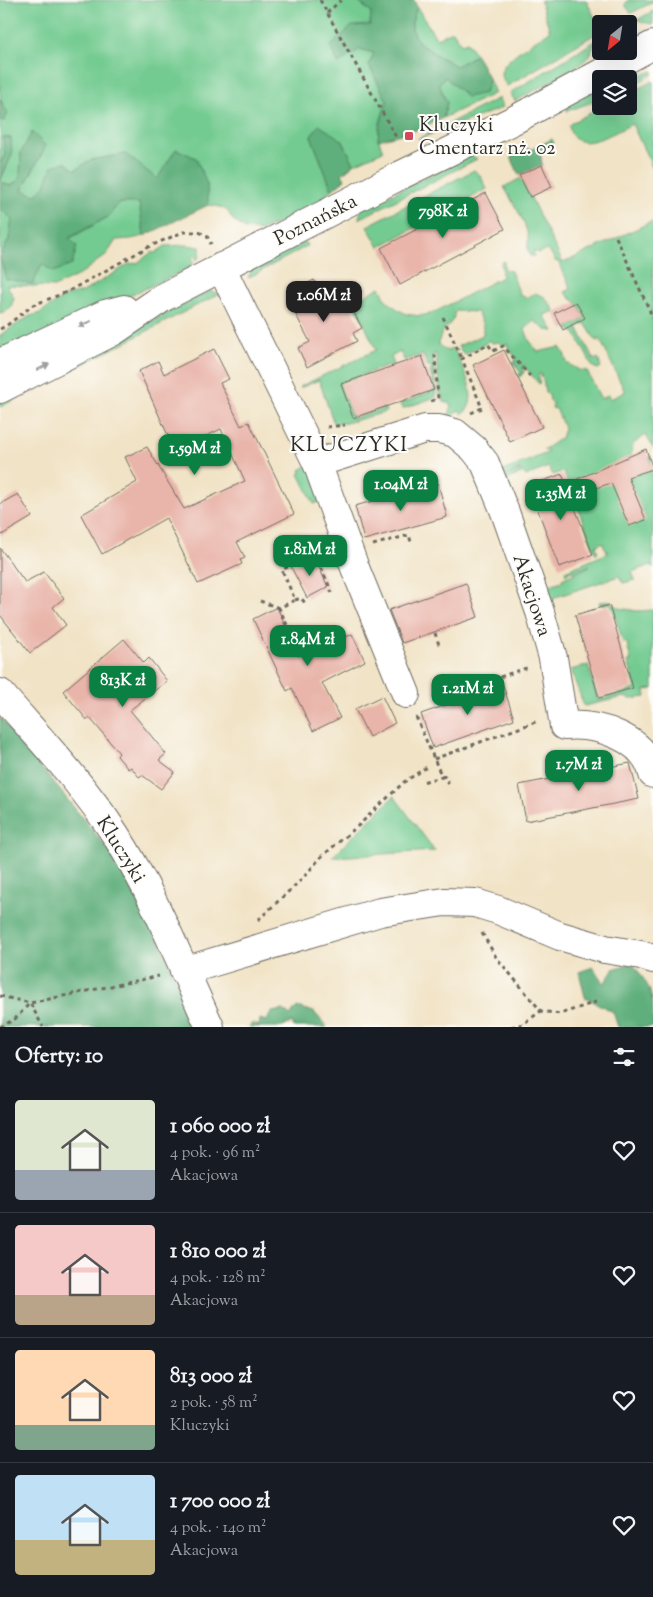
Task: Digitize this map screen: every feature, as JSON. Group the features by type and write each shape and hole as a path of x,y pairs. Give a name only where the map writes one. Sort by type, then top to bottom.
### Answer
{"street":[{"name":"Poznańska","path":"0,389 114,331 164,297 223,266 516,119 653,46"},
{"path":"223,266 317,462 355,568 406,694"},
{"name":"Poznańska","path":"0,363 105,314 164,297"},
{"name":"Akacjowa","path":"317,462 425,429 439,429 454,433 468,442 488,469 540,612 553,658 562,713"},
{"name":"Kluczyki","path":"0,692 78,783 114,832 143,881 210,1027"},
{"path":"562,713 564,726 598,729 635,745 649,761 653,774"},
{"path":"184,971 380,912 444,902 475,903 498,910 560,936 653,959"}],"path":[{"path":"320,0 396,137"},
{"path":"327,13 341,0"},
{"path":"0,329 33,304 67,292 148,247 182,232 199,232 207,236 223,266"},
{"path":"616,237 653,318"},
{"path":"439,429 482,408 443,317"},
{"path":"462,359 488,344 493,351 503,346 530,376"},
{"path":"429,402 438,399 435,355"},
{"path":"324,427 349,424"},
{"path":"295,600 282,570 332,544 342,534"},
{"path":"315,553 332,593"},
{"path":"260,601 278,607 301,598 304,603"},
{"path":"278,607 287,625"},
{"path":"435,633 440,645"},
{"path":"484,682 553,658"},
{"path":"406,694 442,777"},
{"path":"434,758 562,713"},
{"path":"255,923 303,878 321,856 359,825 404,782 427,767"},
{"path":"422,782 446,776 449,784"},
{"path":"465,902 496,957 540,1011 560,1014 596,1002"},
{"path":"0,996 30,1003 184,971"},
{"path":"0,1027 15,1019 30,1003"},
{"path":"30,1003 43,1027"},
{"path":"511,1027 522,1024 540,1011"}],"green space":[{"path":"0,0 356,0 371,12 370,25 360,49 374,53 369,65 387,101 379,132 383,151 354,164 342,140 311,136 332,190 312,208 260,231 245,229 233,220 227,210 208,205 207,184 157,179 125,154 91,160 75,170 52,166 45,186 35,195 22,190 46,146 21,152 20,178 11,186 0,182 12,154 5,155 0,163"},
{"path":"356,0 414,0 417,7 412,21 412,28 417,39 421,44 456,66 476,55 489,79 485,93 467,97 445,77 439,84 447,103 443,118 416,130 378,140 379,127 387,101 369,65 374,53 360,49 338,64 331,46 352,26 370,25 371,12"},
{"path":"541,0 586,0 594,15 592,36 507,86 501,75 502,69 513,56 550,31"},
{"path":"628,0 653,0 653,2 631,13 625,5"},
{"path":"417,7 436,38 453,31 461,44 467,42 476,55 456,66 421,44 414,35 412,28 412,21"},
{"path":"653,11 653,24 638,19"},
{"path":"592,43 592,51 589,57 574,69 515,101 510,93"},
{"path":"653,71 653,74 637,83 637,76"},
{"path":"445,76 485,93 489,79 495,93 443,118 447,103 439,84"},
{"path":"653,81 653,169 632,124 587,142 579,141 572,136 569,126 571,123 592,112 592,115 637,115 637,89"},
{"path":"592,92 592,102 567,111 568,104"},
{"path":"499,98 502,108 418,139"},
{"path":"0,99 8,113 4,121 0,120"},
{"path":"319,125 342,140 354,164 342,174 345,179 332,190 311,136"},
{"path":"32,132 46,146 22,190 36,195 45,186 52,166 65,162 75,170 91,160 126,154 157,179 176,149 196,158 207,184 208,205 144,236 139,203 119,203 108,217 69,238 77,246 72,265 53,272 42,264 33,284 6,279 0,257 9,239 12,219 3,211 0,212 0,182 11,186 20,178 21,152"},
{"path":"3,137 11,138 12,155 0,181 0,163 5,155"},
{"path":"552,139 554,143 540,150 542,165 519,175 511,157"},
{"path":"471,155 477,159 359,219 361,209"},
{"path":"474,170 480,175 487,189 379,247 367,226"},
{"path":"521,178 563,263 653,221 653,448 646,435 633,444 630,462 637,466 651,456 653,482 653,568 651,565 632,572 635,580 623,583 619,576 548,600 544,587 562,581 562,579 590,565 573,572 571,571 566,575 565,571 608,553 602,542 596,546 598,553 596,554 563,471 553,475 549,467 526,476 523,472 506,481 506,477 520,469 502,477 500,472 547,453 548,451 543,450 561,438 564,428 556,408 552,408 553,404 550,401 549,395 545,392 541,374 538,376 539,384 523,365 524,372 520,377 518,375 521,373 513,362 515,362 516,358 508,348 508,344 492,343 489,340 464,355 458,346 483,335 483,325 477,312 455,311 453,320 442,332 438,344 447,351 454,348 471,392 471,401 468,408 462,414 460,410 448,420 445,420 451,407 449,403 445,403 444,397 440,396 436,354 433,354 436,397 402,409 400,404 435,390 430,371 432,370 423,355 404,360 400,352 391,357 394,364 339,383 352,418 385,408 386,412 346,423 334,424 319,380 299,387 376,350 354,302 380,287 386,300 406,314 420,316 433,313 502,277 501,262 504,261 505,270 511,271 520,295 527,298 535,293 545,297 555,311 544,315 554,331 546,330 534,321 525,329 529,340 538,352 560,347 567,363 579,370 587,371 601,399 608,395 610,399 625,392 599,337 599,340 596,341 585,323 577,327 594,360 598,358 601,367 598,369 593,367 575,333 567,328 585,318 576,302 565,292 571,289 558,261 556,262 551,253 546,250 538,253 533,251 534,256 530,256 525,225 504,187"},
{"path":"139,202 144,236 116,240 107,254 79,275 54,287 7,285 14,298 11,307 0,314 0,257 42,264 69,239 108,217 119,203"},
{"path":"3,211 12,218 9,239 0,257 0,212"},
{"path":"305,242 307,246 248,278 252,269"},
{"path":"187,245 200,247 200,256 197,260 195,255 192,256 194,263 187,269 0,354 0,335 30,316 38,314 66,296 83,292 129,264 137,263 152,252 155,253 165,246"},
{"path":"210,291 219,294 0,407 0,399"},
{"path":"310,464 321,501 314,504 299,474 301,473 300,470"},
{"path":"610,601 619,608 637,611 653,610 653,689 645,690 646,697 631,699 624,697 584,706 571,670 588,665 598,700 636,689 628,661 631,661 627,643 623,642 611,603 600,605 599,602"},
{"path":"0,717 135,882 196,1027 0,1027"},
{"path":"394,796 435,851 332,857"},
{"path":"632,963 650,992 653,1006 653,1027 618,1027 613,1012 585,997 579,972 593,967 604,984 613,969"},
{"path":"297,1007 314,1012 327,1027 294,1027 292,1022 283,1027 249,1027 252,1023 259,1026 260,1019 267,1021 271,1012 284,1010 290,1016"}],"building":[{"path":"542,165 552,187 530,197 519,175"},
{"path":"486,193 505,229 400,285 381,248"},
{"path":"314,280 323,297 332,292 340,305 348,301 362,328 353,333 357,341 307,367 298,348 310,342 294,311 300,308 293,291"},
{"path":"576,302 585,318 563,330 554,313"},
{"path":"214,349 229,379 220,383 241,426 249,422 294,514 237,542 245,558 240,560 242,564 198,584 166,518 102,554 81,515 137,482 125,457 147,447 184,509 245,481 221,429 175,451 139,371 158,361 164,374"},
{"path":"504,350 542,427 510,442 473,365"},
{"path":"422,356 434,390 353,418 341,384"},
{"path":"646,449 653,469 628,477 646,520 629,526 611,483 578,494 573,481"},
{"path":"562,474 593,555 559,567 529,486"},
{"path":"438,483 447,517 364,540 355,506"},
{"path":"18,494 32,517 0,536 0,504"},
{"path":"0,548 25,582 44,572 64,598 53,607 66,625 30,653 0,615"},
{"path":"314,556 328,587 307,598 291,567"},
{"path":"466,583 478,617 402,643 389,610"},
{"path":"609,605 633,688 599,698 575,615"},
{"path":"277,607 298,656 334,638 336,642 352,634 365,661 322,683 340,718 313,731 292,688 287,691 253,619"},
{"path":"124,639 144,663 149,658 167,681 130,710 166,754 159,760 175,772 161,789 142,775 139,777 131,767 128,769 117,756 119,753 90,718 87,720 63,691"},
{"path":"503,685 514,719 433,748 421,714"},
{"path":"382,696 395,723 369,737 355,709"},
{"path":"630,763 639,799 526,821 519,785"}],"place":[{"name":"Kluczyki Cmentarz nż. 02","path":"409,136"}],"district":[{"name":"KLUCZYKI","path":"349,444"}]}
